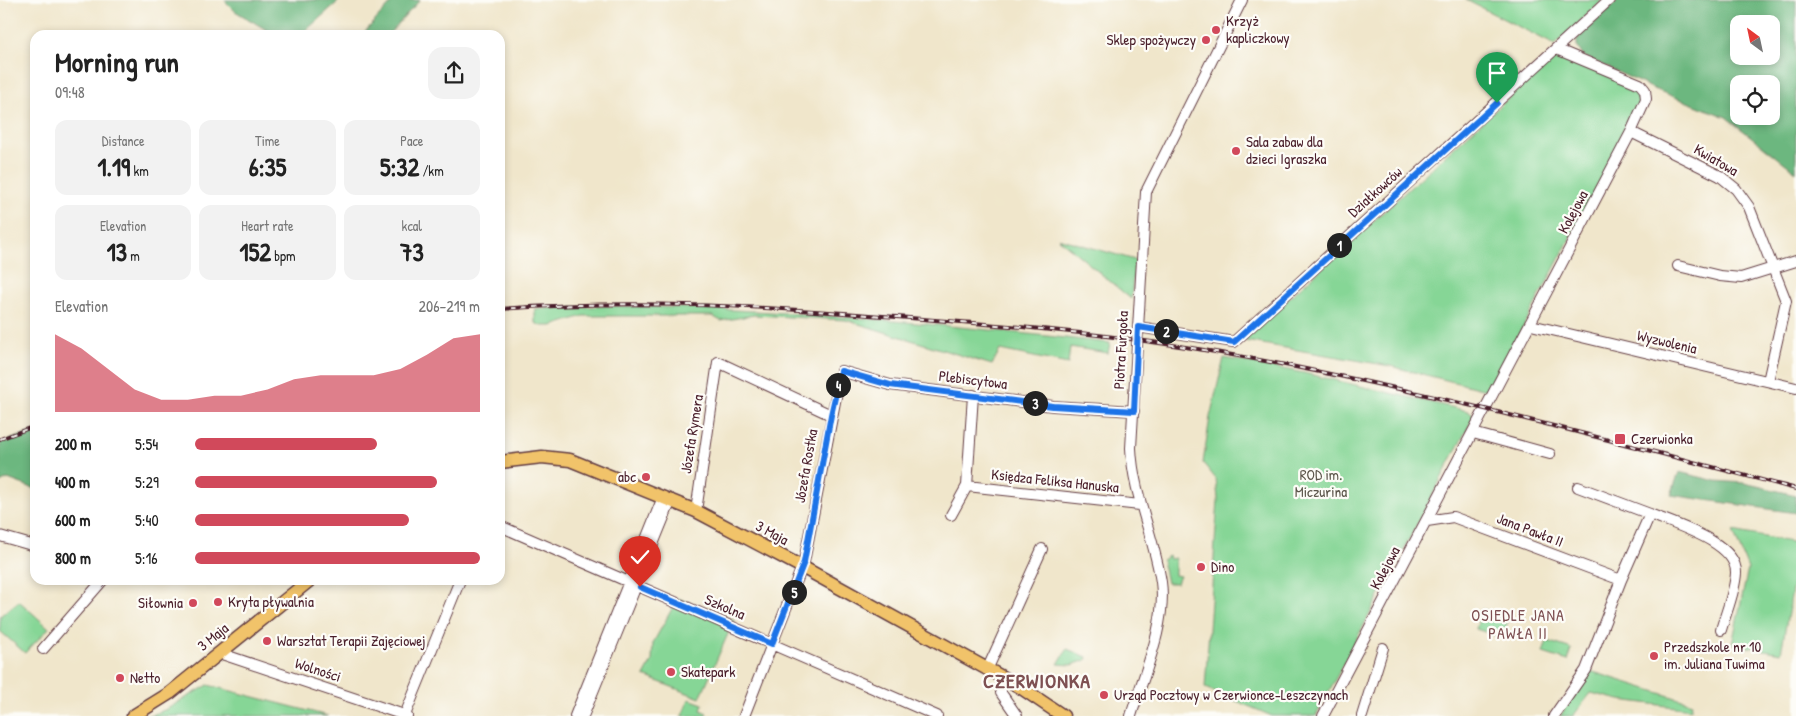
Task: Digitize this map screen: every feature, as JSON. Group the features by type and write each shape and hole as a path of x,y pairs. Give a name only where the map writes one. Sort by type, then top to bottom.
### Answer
{"main road":[{"name":"3 Maja","path":"505,461 534,458 562,459 578,463 668,498 802,567 987,670 1063,716"},
{"name":"3 Maja","path":"133,716 170,692 304,585"}],"street":[{"name":"Piotra Furgoła","path":"1131,716 1162,608 1161,584 1155,554 1140,505 1132,469 1146,192 1242,0"},
{"name":"Działkowców","path":"1138,327 1234,342 1609,0"},
{"name":"Kolejowa","path":"1323,716 1531,324 1631,132 1646,99 1646,90 1640,84 1556,48"},
{"name":"Kwiatowa","path":"1631,132 1720,176 1736,189 1749,207 1786,301 1784,319 1768,381"},
{"path":"1678,266 1720,276 1741,278 1796,261"},
{"name":"Wyzwolenia","path":"1531,324 1796,388"},
{"name":"Józefa Rymera","path":"696,511 718,362 831,415"},
{"name":"Plebiscytowa","path":"841,371 890,385 1053,406 1134,411"},
{"name":"Józefa Rostka","path":"744,716 802,567 841,371"},
{"path":"951,515 968,486 973,395"},
{"path":"1473,433 1550,454"},
{"name":"Księdza Feliksa Hanuska","path":"968,486 1140,505"},
{"path":"1578,487 1650,514 1717,543 1730,557 1736,572 1721,630"},
{"path":"583,716 668,498"},
{"path":"1554,716 1586,670 1621,580 1650,514"},
{"name":"Jana Pawła II","path":"1427,521 1453,517 1621,580"},
{"name":"Szkolna","path":"505,528 772,644 925,714 937,716"},
{"path":"0,536 30,545"},
{"path":"987,670 1042,549"},
{"path":"575,716 633,584"},
{"path":"43,649 99,585"},
{"path":"406,716 458,585"},
{"path":"1362,716 1382,648"},
{"name":"Wolności","path":"219,654 406,716"},
{"path":"1001,678 1001,693 1017,716"}],"green space":[{"path":"224,0 340,0 307,30 267,30 235,11"},
{"path":"394,0 420,0 393,30 367,30"},
{"path":"1466,0 1603,0 1555,45"},
{"path":"1618,0 1796,0 1796,172 1736,125 1780,125 1780,75 1730,75 1730,120 1654,89 1583,56 1577,46 1577,39"},
{"path":"1557,54 1636,87 1642,96 1640,106 1491,388 1486,390 1390,366 1245,341 1245,338"},
{"path":"1058,238 1135,260 1131,299"},
{"path":"606,306 732,310 858,318 1110,343 1108,353 1070,347 1068,364 1000,350 992,365 846,320 754,315 721,321 712,316 583,316 552,326 542,326 535,323 535,309"},
{"name":"ROD im. Miczurina","path":"1224,358 1304,373 1468,411 1474,416 1316,716 1272,716 1205,688 1218,499 1216,479 1203,463 1210,417"},
{"path":"30,433 30,487 8,479 0,483 0,443"},
{"path":"1679,472 1716,481 1744,483 1796,495 1796,513 1671,495"},
{"path":"1733,531 1796,543 1796,568 1781,653 1732,644 1748,569"},
{"path":"1169,556 1170,559 1175,558 1175,575 1180,576 1177,583 1167,583 1162,560"},
{"path":"678,598 734,620 700,698 644,676 652,661 653,643"},
{"path":"19,601 49,628 25,653 0,631 0,616"},
{"path":"1482,609 1509,617 1503,638 1476,629"},
{"path":"1547,641 1572,649 1568,661 1543,653"},
{"path":"1067,649 1087,657 1086,660 1072,665 1058,664"},
{"path":"1590,671 1692,703 1691,709 1620,700 1591,693 1573,716 1560,716"},
{"path":"208,685 328,716 149,716 167,709"},
{"path":"689,699 703,704 701,710 707,713 705,716 682,716"}],"railway":[{"path":"505,309 639,304 730,306 1075,332 1157,343 1274,363 1424,395 1498,412 1796,489"},
{"path":"0,439 30,428"}],"place":[{"name":"Krzyż kapliczkowy","path":"1216,30"},
{"name":"Sklep spożywczy","path":"1206,40"},
{"name":"Sala zabaw dla dzieci Igraszka","path":"1236,151"},
{"name":"Czerwionka","path":"1620,439"},
{"name":"abc","path":"646,477"},
{"name":"Dino","path":"1201,567"},
{"name":"Kryta pływalnia","path":"218,602"},
{"name":"Siłownia","path":"193,603"},
{"name":"Warsztat Terapii Zajęciowej","path":"267,641"},
{"name":"Przedszkole nr 10 im. Juliana Tuwima","path":"1654,656"},
{"name":"Skatepark","path":"671,672"},
{"name":"Netto","path":"120,678"},
{"name":"Urząd Pocztowy w Czerwionce-Leszczynach","path":"1104,695"}],"district":[{"name":"OSIEDLE JANA PAWŁA II","path":"1518,624"},
{"name":"CZERWIONKA","path":"1037,681"}],"route":[{"path":"640,587 772,644 804,562 841,371 890,385 1053,406 1134,411 1138,327 1234,342 1497,103"}]}
